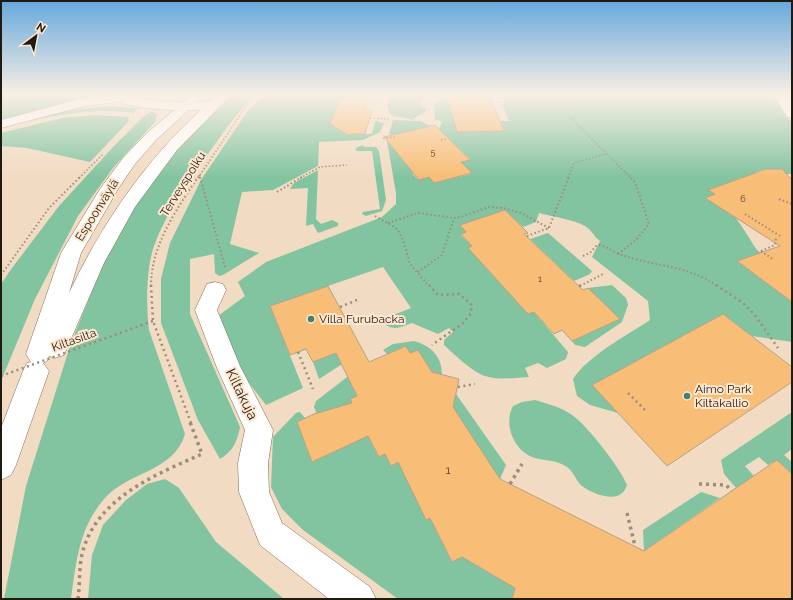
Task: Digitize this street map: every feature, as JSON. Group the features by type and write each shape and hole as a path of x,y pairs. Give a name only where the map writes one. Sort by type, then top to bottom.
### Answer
{"main road":[{"name":"Espoonväylä","path":"1,465 43,358 71,253 109,189 129,161 176,122"},
{"name":"Espoonväylä","path":"43,358 100,252 136,191 187,122"},
{"name":"Kiltakuja","path":"220,279 206,310 229,368 259,430 253,463 254,492 271,534 358,599"}],"path":[{"name":"Terveyspolku","path":"78,599 84,548 95,524 111,505 136,484 202,454 153,321 151,283 158,246 176,210 235,122"},
{"path":"576,122 635,182 649,224 636,240 618,254"},
{"path":"383,138 395,137"},
{"path":"441,140 447,139"},
{"path":"1,275 49,208 106,151"},
{"path":"527,236 549,228 574,163 607,154"},
{"path":"278,192 284,187 320,167 347,165"},
{"path":"199,175 220,279"},
{"path":"779,199 792,204"},
{"path":"388,223 418,213 454,218 488,207 503,208 521,213 549,228"},
{"path":"745,214 780,236"},
{"path":"375,216 396,228 402,237 410,264 438,294 443,297 456,294 462,295 472,305 470,315 463,323 432,345"},
{"path":"418,272 442,255 454,218"},
{"path":"774,260 761,251 775,246 776,237"},
{"path":"583,256 590,253 599,244 608,247 618,254 659,266 678,267 705,277 749,308 778,348"},
{"path":"579,286 603,274"},
{"path":"340,307 357,300"},
{"name":"Kiltasilta","path":"1,376 153,321"},
{"path":"298,352 313,389"},
{"path":"458,387 475,384"},
{"path":"628,393 645,410"},
{"path":"510,484 522,464"},
{"path":"699,484 726,485 732,491"},
{"path":"627,513 635,546"}],"green space":[{"path":"46,122 128,122 90,162 27,148 1,146 1,133"},
{"path":"138,122 155,122 113,168 78,216 35,299 1,381 1,284 59,206"},
{"path":"203,122 231,122 194,173 159,233 149,265 147,299 149,330 185,434 179,447 171,456 161,464 114,490 104,499 96,510 89,522 80,546 71,599 4,599 26,486 71,343 109,249 151,180 193,131"},
{"path":"240,122 336,122 336,128 348,135 372,134 375,122 384,123 380,132 363,140 319,142 318,166 273,190 242,192 230,244 259,253 219,276 215,273 214,254 190,259 190,314 240,427 234,446 220,459 198,420 161,323 161,279 170,243 201,180"},
{"path":"392,122 422,122 430,126 393,135 389,134"},
{"path":"442,122 792,122 792,174 786,174 782,169 770,169 774,174 765,169 756,172 749,182 742,177 709,190 730,210 757,250 761,253 738,262 792,302 792,342 752,336 723,314 593,385 618,413 590,405 577,396 573,379 588,362 598,354 650,320 648,301 592,257 600,241 585,226 569,220 539,213 536,222 523,227 505,210 460,225 466,232 461,235 472,246 468,248 534,312 568,352 566,359 547,368 538,363 525,368 529,377 494,378 487,377 475,371 444,345 444,340 453,332 449,328 438,334 412,323 392,328 381,320 411,308 383,267 270,306 303,388 266,405 242,374 218,316 245,296 238,282 266,262 382,217 396,204 396,193 387,141 393,148 398,147 401,158 406,164 412,163 419,171 412,173 418,180 429,177 434,183 471,174 461,162 470,159 439,129"},
{"path":"363,145 364,147 376,147 379,151 386,200 382,211 366,216 362,214 363,212 380,209 372,151 356,151 356,148"},
{"path":"318,170 316,219 321,224 332,220 338,223 338,226 318,233 313,224 306,226 308,188 290,189 294,183"},
{"path":"548,233 592,271 590,274 574,281 530,239"},
{"path":"612,285 626,298 628,305 622,322 585,347 575,345 572,341 620,319 588,288"},
{"path":"353,332 358,347 350,359 319,379 313,362 342,351 336,338"},
{"path":"414,341 426,346 438,357 442,375 436,378 418,350 410,353 405,346 387,354 383,350 393,344"},
{"path":"364,364 357,396 369,438 378,456 385,454 391,466 399,462 438,513 438,533 452,562 462,557 515,588 512,599 398,599 303,530 282,509 271,487 273,437 296,413 300,412 305,418 297,422 312,462 333,452 314,407 316,401"},
{"path":"456,394 506,465 500,479 447,398"},
{"path":"535,400 568,412 586,428 611,458 624,478 627,485 623,492 618,496 613,497 596,494 582,486 567,467 555,462 535,458 521,450 512,436 509,421 510,413 513,406 522,402"},
{"path":"792,412 792,449 784,455 792,462 792,474 777,460 768,465 759,457 745,466 754,476 736,488 724,474 721,460"},
{"path":"165,479 179,488 216,542 284,599 88,599 92,555 103,525 126,500 147,484"},
{"path":"701,492 720,498 644,551 643,530"}],"building":[{"path":"331,122 368,122 365,134 348,135 330,124"},
{"path":"454,122 500,122 504,131 457,132"},
{"path":"435,125 470,160 461,162 472,173 434,183 429,177 419,180 384,137"},
{"path":"766,169 782,169 792,180 792,302 737,261 780,246 705,198 715,194 708,190"},
{"path":"505,210 528,233 524,234 583,290 588,288 620,319 572,341 562,330 554,334 534,312 528,314 468,248 472,246 461,234 466,232 460,225"},
{"path":"328,286 369,362 406,346 410,353 418,350 432,372 459,379 453,407 500,479 644,551 777,460 792,474 792,599 512,599 515,588 462,557 452,562 430,518 426,520 398,462 391,466 385,454 379,457 368,436 312,462 297,422 314,414 352,403 350,399 357,396 336,353 313,362 306,349 290,355 270,306"},
{"name":"Aimo Park Kiltakallio","path":"723,314 792,367 792,382 667,466 592,385"}],"place":[{"name":"Villa Furubacka","path":"311,319"},
{"name":"Aimo Park Kiltakallio","path":"687,396"}]}
